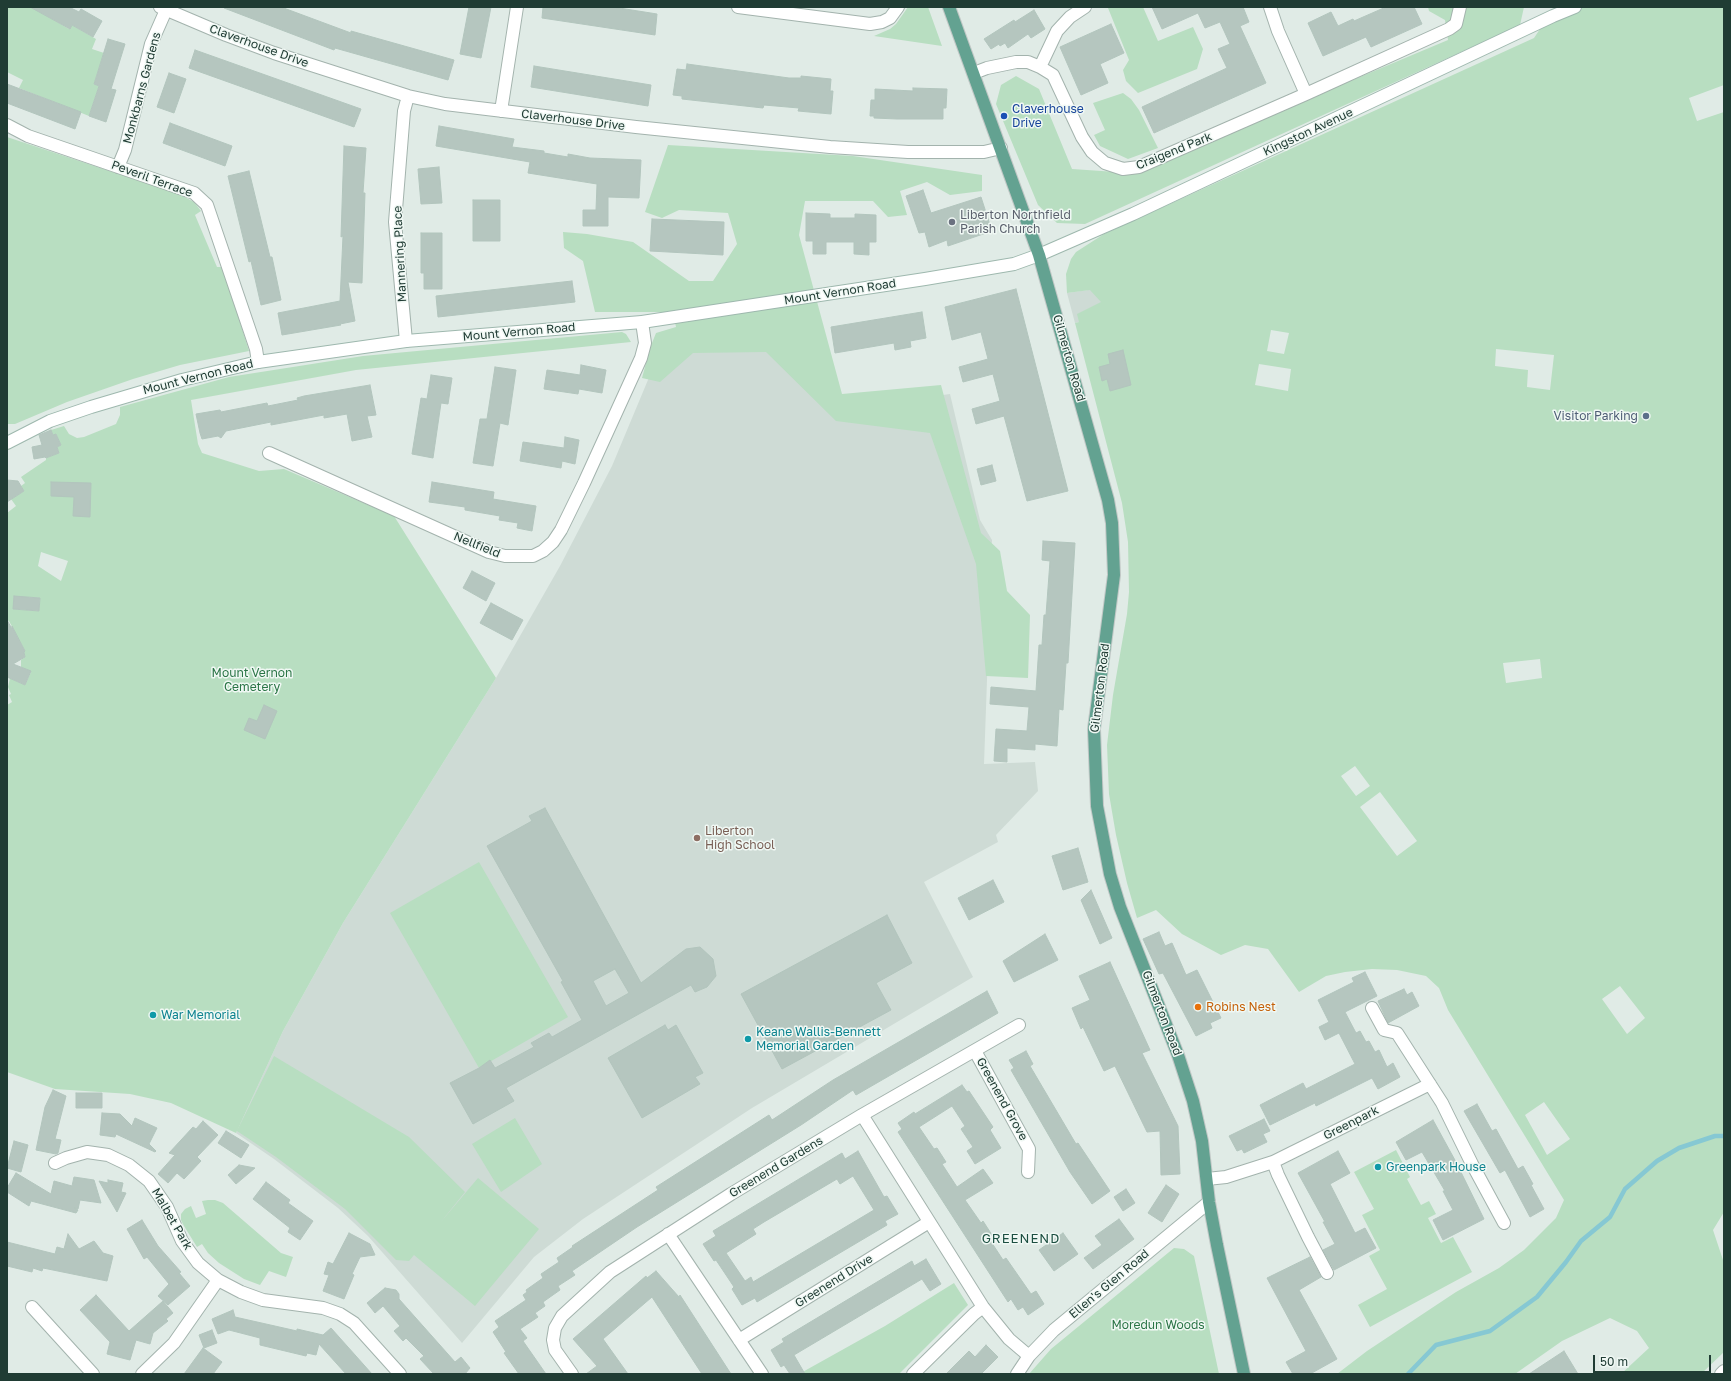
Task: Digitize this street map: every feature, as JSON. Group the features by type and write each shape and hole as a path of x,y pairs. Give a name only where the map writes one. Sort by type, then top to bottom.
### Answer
{"main road":[{"name":"Gilmerton Road","path":"949,7 1039,255 1108,500 1112,523 1114,575 1094,729 1097,806 1110,874 1120,907 1178,1055 1193,1101 1202,1141 1209,1202 1244,1374"}],"street":[{"path":"501,111 517,7"},
{"path":"738,7 870,24 882,22 890,18 897,9"},
{"path":"1040,67 1057,31 1070,16 1085,7"},
{"path":"1270,7 1278,30 1306,94"},
{"name":"Craigend Park","path":"974,73 987,68 1016,62 1028,62 1040,67 1053,76 1082,137 1092,152 1105,163 1123,169 1139,167 1306,94 1449,29 1456,24 1460,7"},
{"name":"Kingston Avenue","path":"1039,255 1133,214 1575,7"},
{"name":"Claverhouse Drive","path":"163,8 226,35 274,53 408,96 445,104 830,147 908,152 984,152 1001,148"},
{"name":"Monkbarns Gardens","path":"118,167 125,150 151,44 163,8"},
{"name":"Mannering Place","path":"406,342 395,222 404,112 408,96"},
{"name":"Peveril Terrace","path":"7,125 28,136 194,193 207,205 252,335 258,362"},
{"name":"Mount Vernon Road","path":"7,443 50,421 92,407 182,380 258,362 406,342 642,322 1014,264 1039,255"},
{"name":"Nellfield","path":"269,453 489,552 505,556 533,556 543,551 553,542 561,530 584,483 641,358 645,343 642,322"},
{"path":"1372,1008 1384,1030 1397,1033 1442,1103 1504,1223"},
{"name":"Greenend Grove","path":"862,1115 1019,1025"},
{"name":"Greenend Grove","path":"975,1051 1029,1149 1028,1172"},
{"name":"Greenpark","path":"1207,1179 1232,1175 1273,1162 1430,1084"},
{"path":"862,1115 983,1307 1009,1339 1029,1356"},
{"name":"Greenend Gardens","path":"572,1374 555,1350 553,1340 555,1328 562,1316 610,1272 737,1190 862,1115"},
{"name":"Malbet Park","path":"55,1163 66,1158 88,1152 108,1155 129,1166 149,1181 167,1207 182,1241 198,1263 218,1280 241,1292 263,1300 323,1308 340,1314 354,1323 400,1374"},
{"path":"1273,1162 1308,1237 1327,1273"},
{"name":"Ellen's Glen Road","path":"1017,1374 1029,1356 1054,1330 1209,1202"},
{"name":"Greenend Drive","path":"739,1340 929,1222"},
{"path":"668,1234 762,1374"},
{"path":"142,1374 174,1342 218,1280"},
{"path":"32,1307 93,1374"},
{"path":"913,1374 983,1307"},
{"path":"1721,1374 1724,1371"}],"shaded area":[{"path":"1102,288 1109,315 1075,323 1067,293"},
{"name":"Liberton High School","path":"822,329 843,409 950,394 980,520 992,540 984,764 1035,762 1038,791 996,835 998,842 924,882 973,977 752,1108 583,1219 534,1257 462,1343 368,1236 338,1208 274,1159 236,1133 283,1031 343,923 496,678 560,566 612,466 663,344"}],"green space":[{"path":"7,7 32,7 69,29 72,25 96,39 92,49 104,53 94,84 99,86 89,116 19,88 23,80 7,72"},
{"path":"908,7 928,7 942,46 874,36 890,29 896,24"},
{"path":"1143,7 1158,41 1193,27 1203,49 1197,69 1138,93 1126,81 1123,70 1129,60 1108,8"},
{"path":"1428,7 1524,7 1520,25 1085,224 1057,223 1038,205 996,104 1001,85 1016,76 1039,89 1072,169 1131,173 1448,40 1445,20 1429,11"},
{"path":"1584,7 1724,7 1724,85 1689,98 1697,121 1724,112 1724,1212 1713,1230 1724,1263 1724,1352 1701,1374 1621,1374 1649,1348 1637,1331 1610,1318 1562,1341 1515,1374 1337,1374 1367,1351 1456,1292 1499,1268 1524,1250 1556,1218 1564,1200 1448,1010 1439,988 1426,976 1397,970 1372,969 1345,972 1326,976 1299,992 1268,949 1245,945 1221,955 1182,934 1156,910 1137,918 1116,835 1109,794 1107,745 1113,695 1127,614 1129,592 1128,542 1122,503 1075,323 1079,322 1077,314 1101,302 1090,290 1067,293 1066,274 1071,259 1076,252 1104,234 1534,38 1540,29","holes":["1271,330 1289,333 1284,354 1267,351","1496,349 1554,355 1550,390 1527,387 1528,370 1495,366","1259,364 1291,369 1288,391 1255,385","1540,659 1542,678 1506,683 1503,663","1355,766 1370,786 1356,796 1341,776","1380,792 1417,841 1397,856 1360,807","1620,986 1645,1018 1627,1034 1602,999","1544,1102 1570,1139 1547,1155 1525,1115"]},
{"path":"1123,93 1131,99 1139,110 1158,148 1128,159 1100,146 1094,135 1105,130 1093,103"},
{"path":"7,137 179,194 194,202 201,211 195,215 217,267 223,267 249,351 180,365 133,379 67,402 15,424 7,424"},
{"path":"668,145 853,156 982,175 982,191 950,195 927,182 900,191 907,215 888,217 873,201 805,201 799,235 842,394 941,385 981,533 1000,551 1007,591 1030,615 1028,678 986,676 976,564 930,433 836,421 766,352 693,353 660,382 642,378 650,348 656,333 676,327 673,312 595,312 583,261 564,248 563,232 587,234 633,242 689,281 713,281 737,244 728,213 679,210 662,218 645,212"},
{"name":"Mount Vernon Cemetery","path":"622,332 626,334 631,342 356,370 191,400 198,444 202,453 259,471 284,469 394,516 496,678 343,923 283,1031 236,1133 171,1103 130,1094 55,1089 7,1072 7,705 12,702 8,687 10,678 25,685 31,672 21,667 21,660 25,657 25,651 9,621 7,620 7,513 16,506 11,499 24,491 21,486 25,483 21,477 46,460 46,458 59,453 57,447 61,445 56,434 53,435 51,430 64,426 69,434 77,438 84,437 116,424 120,415 120,407 229,377 363,356","holes":["41,552 68,561 61,581 38,566","14,597 40,598 39,611 14,609"]},
{"path":"479,862 568,1017 479,1068 390,913"},
{"path":"274,1056 409,1137 465,1192 440,1223 478,1178 539,1229 475,1306 414,1255 409,1261 396,1260 345,1209 276,1157 237,1131"},
{"path":"515,1118 542,1164 501,1192 472,1144"},
{"path":"1396,1150 1410,1177 1407,1179 1421,1205 1429,1201 1436,1214 1428,1218 1441,1243 1453,1237 1472,1272 1370,1327 1358,1305 1387,1289 1369,1256 1380,1250 1362,1215 1374,1209 1354,1172"},
{"path":"215,1200 223,1203 281,1253 293,1257 286,1277 269,1271 260,1285 244,1279 219,1263 208,1253 202,1244 197,1247 181,1220 181,1214 185,1209 191,1206 196,1218 206,1214 202,1201"},
{"name":"Moredun Woods","path":"1174,1248 1184,1249 1194,1256 1219,1374 1029,1374 1051,1349"},
{"path":"954,1283 968,1305 899,1374 799,1374 885,1326"}],"building":[{"path":"30,7 69,7 79,12 81,9 102,21 93,37 72,25 70,29"},
{"path":"224,7 281,7 351,33 351,31 454,60 448,80 335,48 334,50"},
{"path":"469,7 491,7 481,58 460,54"},
{"path":"543,7 613,7 657,14 655,35 542,18"},
{"path":"1152,7 1243,7 1249,22 1240,26 1266,83 1154,133 1142,107 1227,68 1218,49 1230,44 1220,22 1205,28 1198,13 1162,29"},
{"path":"1386,7 1414,7 1422,24 1371,47 1366,37 1323,56 1308,23 1331,12 1338,26 1353,19 1354,21"},
{"path":"1034,10 1045,29 1031,38 1028,34 1008,48 1005,43 1000,46 999,44 991,49 984,39 1014,20 1015,22"},
{"path":"1111,24 1124,53 1100,64 1108,83 1081,95 1060,47"},
{"path":"108,39 125,44 111,89 116,90 106,122 89,116 99,86 94,84"},
{"path":"195,50 361,109 354,127 189,68"},
{"path":"687,64 789,78 801,78 801,76 831,79 830,91 833,91 831,114 798,111 799,108 764,105 763,108 682,99 682,96 673,95 677,69 686,70"},
{"path":"534,66 651,85 648,106 531,87"},
{"path":"169,73 186,79 174,113 157,107"},
{"path":"7,84 81,112 75,129 7,103"},
{"path":"913,88 947,89 946,108 943,108 943,119 897,119 874,118 874,116 870,116 871,100 875,100 875,89 913,91"},
{"path":"170,123 232,146 225,166 163,143"},
{"path":"439,126 514,139 512,147 544,151 544,153 568,157 568,154 590,158 641,160 639,198 608,197 608,226 583,226 583,210 596,210 597,184 528,173 530,162 436,146"},
{"path":"344,146 366,148 363,193 365,193 362,283 348,282 355,321 340,324 341,325 282,335 278,313 340,301 343,236 341,237"},
{"path":"439,167 442,203 421,204 418,169"},
{"path":"249,171 270,257 272,257 281,300 261,305 251,261 249,262 228,176"},
{"name":"Liberton Northfield Parish Church","path":"923,190 931,213 981,197 992,231 948,246 947,240 929,247 925,232 919,233 906,196"},
{"path":"473,200 500,200 500,241 473,241"},
{"path":"806,213 830,214 830,218 855,218 855,214 876,215 876,242 869,242 869,255 854,254 854,242 826,242 826,254 813,254 813,241 806,241"},
{"path":"652,219 724,222 723,255 650,251"},
{"path":"421,233 442,233 442,289 424,289 424,273 421,273"},
{"path":"572,281 575,302 438,317 436,296"},
{"path":"1016,289 1068,491 1027,501 1004,416 976,424 972,409 1000,401 993,374 963,382 959,367 988,359 981,332 952,340 945,307"},
{"path":"922,312 926,338 910,341 911,347 895,350 894,343 835,353 831,327"},
{"path":"1123,350 1131,385 1110,391 1107,379 1102,381 1099,367 1110,364 1108,354"},
{"path":"581,365 606,370 602,393 579,389 578,394 544,389 547,370 580,375"},
{"path":"495,367 516,370 508,425 500,423 493,466 473,463 480,419 487,419"},
{"path":"431,375 452,378 448,404 441,403 433,458 412,454 421,398 427,399"},
{"path":"370,385 376,415 367,416 372,437 352,441 347,414 324,418 324,415 271,425 271,422 226,431 221,438 218,436 202,439 200,433 196,414 220,410 221,412 267,403 268,406 298,400 297,398 304,396"},
{"path":"51,430 53,435 56,434 61,445 57,447 59,453 46,458 34,459 32,447 42,445 39,435"},
{"path":"565,437 579,440 575,464 562,461 561,468 520,461 523,442 564,448"},
{"path":"992,465 996,481 981,485 977,469"},
{"path":"7,480 18,481 24,491 7,502"},
{"path":"51,482 91,483 90,517 73,516 74,497 51,496"},
{"path":"432,482 494,492 493,499 536,506 532,531 517,528 518,523 499,520 500,516 465,510 465,507 429,502"},
{"path":"1043,541 1075,543 1068,663 1066,663 1063,710 1059,709 1057,746 1035,744 1035,750 1007,748 1007,762 994,761 996,729 1027,731 1029,707 990,704 991,687 1036,691 1039,645 1042,645 1044,615 1046,615 1050,561 1042,560"},
{"path":"472,571 495,583 486,601 463,588"},
{"path":"14,596 40,598 39,611 13,609"},
{"path":"491,603 523,620 512,640 480,623"},
{"path":"7,620 12,629 12,626 25,651 25,657 13,664 31,671 25,685 7,677"},
{"path":"264,705 277,711 265,739 244,730 249,718 257,721"},
{"path":"545,808 641,983 686,949 700,947 713,959 716,976 707,987 695,992 691,985 506,1088 514,1101 473,1124 450,1083 479,1068 490,1060 495,1068 534,1047 531,1043 549,1033 552,1037 582,1020 561,982 563,981 487,846 532,821 529,816","holes":["615,969 629,993 606,1006 593,981"]},
{"path":"1078,848 1088,882 1063,890 1052,856"},
{"path":"993,880 1004,902 969,920 958,898"},
{"path":"1091,890 1112,938 1100,944 1081,900"},
{"path":"887,915 912,963 876,983 891,1010 782,1069 741,994"},
{"name":"Robins Nest","path":"1159,932 1165,946 1172,943 1186,975 1197,970 1221,1018 1210,1023 1212,1028 1196,1036 1163,973 1159,974 1143,939"},
{"path":"1045,934 1058,960 1014,982 1003,961"},
{"path":"1110,962 1150,1050 1142,1053 1178,1126 1180,1174 1161,1175 1160,1131 1147,1132 1115,1066 1104,1071 1083,1027 1081,1029 1072,1008 1090,1000 1079,976"},
{"path":"1365,972 1377,996 1345,1012 1356,1033 1360,1031 1366,1042 1369,1041 1375,1052 1379,1050 1387,1067 1393,1063 1400,1077 1378,1089 1372,1078 1316,1106 1315,1103 1270,1125 1260,1105 1303,1083 1306,1089 1355,1064 1339,1033 1325,1040 1319,1027 1329,1022 1318,1000 1354,982 1352,978"},
{"path":"1404,989 1407,995 1412,992 1419,1006 1388,1023 1378,1001"},
{"path":"987,991 998,1013 856,1095 853,1090 801,1125 637,1227 572,1271 575,1275 558,1286 560,1290 543,1302 545,1306 535,1313 538,1317 520,1329 527,1338 523,1341 546,1374 519,1374 504,1353 506,1352 493,1332 499,1327 495,1321 526,1300 523,1295 527,1292 526,1290 543,1278 541,1274 559,1262 557,1258 573,1247 572,1246 658,1190 656,1187 769,1115 772,1120 833,1080"},
{"path":"665,1025 668,1030 676,1025 703,1073 695,1077 700,1084 642,1118 608,1058"},
{"path":"1026,1051 1033,1064 1030,1066 1076,1144 1078,1143 1110,1191 1092,1204 1070,1172 1011,1070 1014,1068 1009,1060"},
{"path":"962,1085 967,1092 969,1091 993,1127 990,1130 1001,1148 975,1164 967,1151 973,1147 961,1129 965,1126 952,1106 919,1127 934,1149 937,1148 946,1162 942,1164 957,1187 983,1169 993,1183 965,1200 981,1223 983,1221 992,1235 988,1237 1003,1260 1006,1258 1031,1294 1036,1291 1044,1304 1028,1315 1023,1307 1018,1310 1011,1299 1008,1302 898,1132 902,1129 898,1123 914,1112 915,1114"},
{"path":"53,1090 66,1096 55,1139 61,1140 58,1153 56,1154 36,1150 45,1107"},
{"path":"76,1093 102,1093 102,1108 76,1108"},
{"path":"1477,1104 1492,1131 1496,1129 1518,1169 1523,1166 1533,1184 1531,1185 1544,1209 1530,1217 1505,1170 1500,1173 1464,1111"},
{"path":"102,1113 120,1114 132,1126 135,1118 157,1128 149,1144 156,1151 155,1152 116,1134 115,1137 100,1135"},
{"path":"1264,1119 1270,1131 1263,1134 1267,1142 1244,1153 1242,1149 1237,1151 1229,1136"},
{"path":"1433,1120 1456,1162 1484,1219 1443,1240 1433,1220 1453,1210 1443,1191 1445,1191 1422,1152 1406,1160 1396,1142"},
{"path":"203,1121 218,1135 197,1157 201,1161 184,1179 177,1173 168,1183 158,1174 175,1155 169,1153 193,1127 196,1129"},
{"path":"226,1131 249,1145 241,1158 218,1143"},
{"path":"14,1141 28,1145 21,1172 7,1168"},
{"path":"858,1151 884,1197 887,1196 898,1214 885,1221 887,1225 757,1302 755,1298 742,1305 732,1289 734,1287 703,1244 716,1236 713,1231 842,1153 845,1159","holes":["853,1176 874,1210 753,1282 751,1277 745,1281 726,1253 756,1234 753,1229 837,1179 840,1184"]},
{"path":"1338,1151 1350,1173 1330,1184 1355,1233 1365,1228 1376,1248 1334,1270 1323,1250 1335,1244 1323,1222 1325,1222 1298,1173"},
{"path":"239,1165 255,1168 236,1184 228,1175"},
{"path":"16,1173 51,1194 54,1181 72,1186 74,1177 94,1180 101,1203 80,1200 78,1209 74,1208 78,1210 76,1213 31,1201 29,1206 7,1192 7,1188"},
{"path":"108,1180 123,1183 121,1192 126,1193 117,1212 99,1181 108,1183"},
{"path":"266,1182 290,1200 288,1203 313,1221 300,1240 288,1232 290,1228 253,1199"},
{"path":"1166,1185 1179,1194 1162,1222 1148,1213"},
{"path":"1126,1189 1135,1203 1123,1211 1114,1197"},
{"path":"1119,1219 1134,1239 1093,1269 1084,1258 1102,1245 1095,1236"},
{"path":"142,1220 158,1246 181,1272 179,1273 190,1286 168,1305 158,1296 169,1284 147,1257 144,1259 127,1229"},
{"path":"349,1233 370,1244 375,1255 360,1257 352,1274 354,1275 344,1299 323,1291 329,1275 324,1274 328,1262 333,1264"},
{"path":"1063,1233 1078,1254 1054,1271 1039,1250"},
{"path":"68,1234 79,1249 94,1241 103,1253 113,1256 107,1281 43,1268 42,1271 33,1268 32,1272 7,1266 7,1242 55,1254 57,1247 64,1249"},
{"path":"1310,1257 1321,1277 1299,1290 1337,1359 1310,1374 1293,1374 1286,1362 1306,1351 1267,1278"},
{"path":"926,1259 941,1284 930,1291 922,1279 794,1355 805,1374 790,1374 784,1365 781,1367 771,1350 784,1342 782,1339 912,1261 914,1266"},
{"path":"656,1271 679,1297 680,1295 731,1374 702,1374 652,1297 603,1339 628,1374 586,1374 597,1366 573,1339 646,1276 647,1278"},
{"path":"385,1288 396,1290 399,1294 399,1299 455,1362 461,1357 470,1368 465,1374 434,1374 420,1359 424,1356 406,1338 403,1341 394,1331 400,1326 383,1306 375,1313 367,1303"},
{"path":"96,1295 129,1331 163,1301 173,1313 166,1319 168,1321 153,1333 150,1344 136,1340 130,1360 107,1354 110,1342 80,1310"},
{"path":"233,1310 235,1317 297,1331 297,1329 323,1335 331,1328 372,1374 346,1374 319,1344 316,1355 307,1353 306,1356 260,1345 260,1338 229,1330 218,1334 212,1319"},
{"path":"212,1330 217,1343 204,1348 199,1335"},
{"path":"986,1345 998,1357 981,1374 946,1374 969,1351 975,1357"},
{"path":"203,1348 222,1362 213,1374 184,1374"},
{"path":"1564,1351 1578,1374 1529,1374"}],"waterway":[{"path":"1408,1374 1436,1345 1490,1331 1537,1297 1581,1241 1610,1217 1625,1189 1657,1161 1679,1148 1715,1136 1724,1136"}],"place":[{"name":"Claverhouse Drive","path":"1004,116"},
{"name":"Liberton Northfield Parish Church","path":"952,222"},
{"name":"Visitor Parking","path":"1646,416"},
{"name":"Liberton High School","path":"697,838"},
{"name":"Robins Nest","path":"1198,1007"},
{"name":"War Memorial","path":"153,1015"},
{"name":"Keane Wallis-Bennett Memorial Garden","path":"748,1039"},
{"name":"Greenpark House","path":"1378,1167"}],"district":[{"name":"GREENEND","path":"1021,1239"}]}
